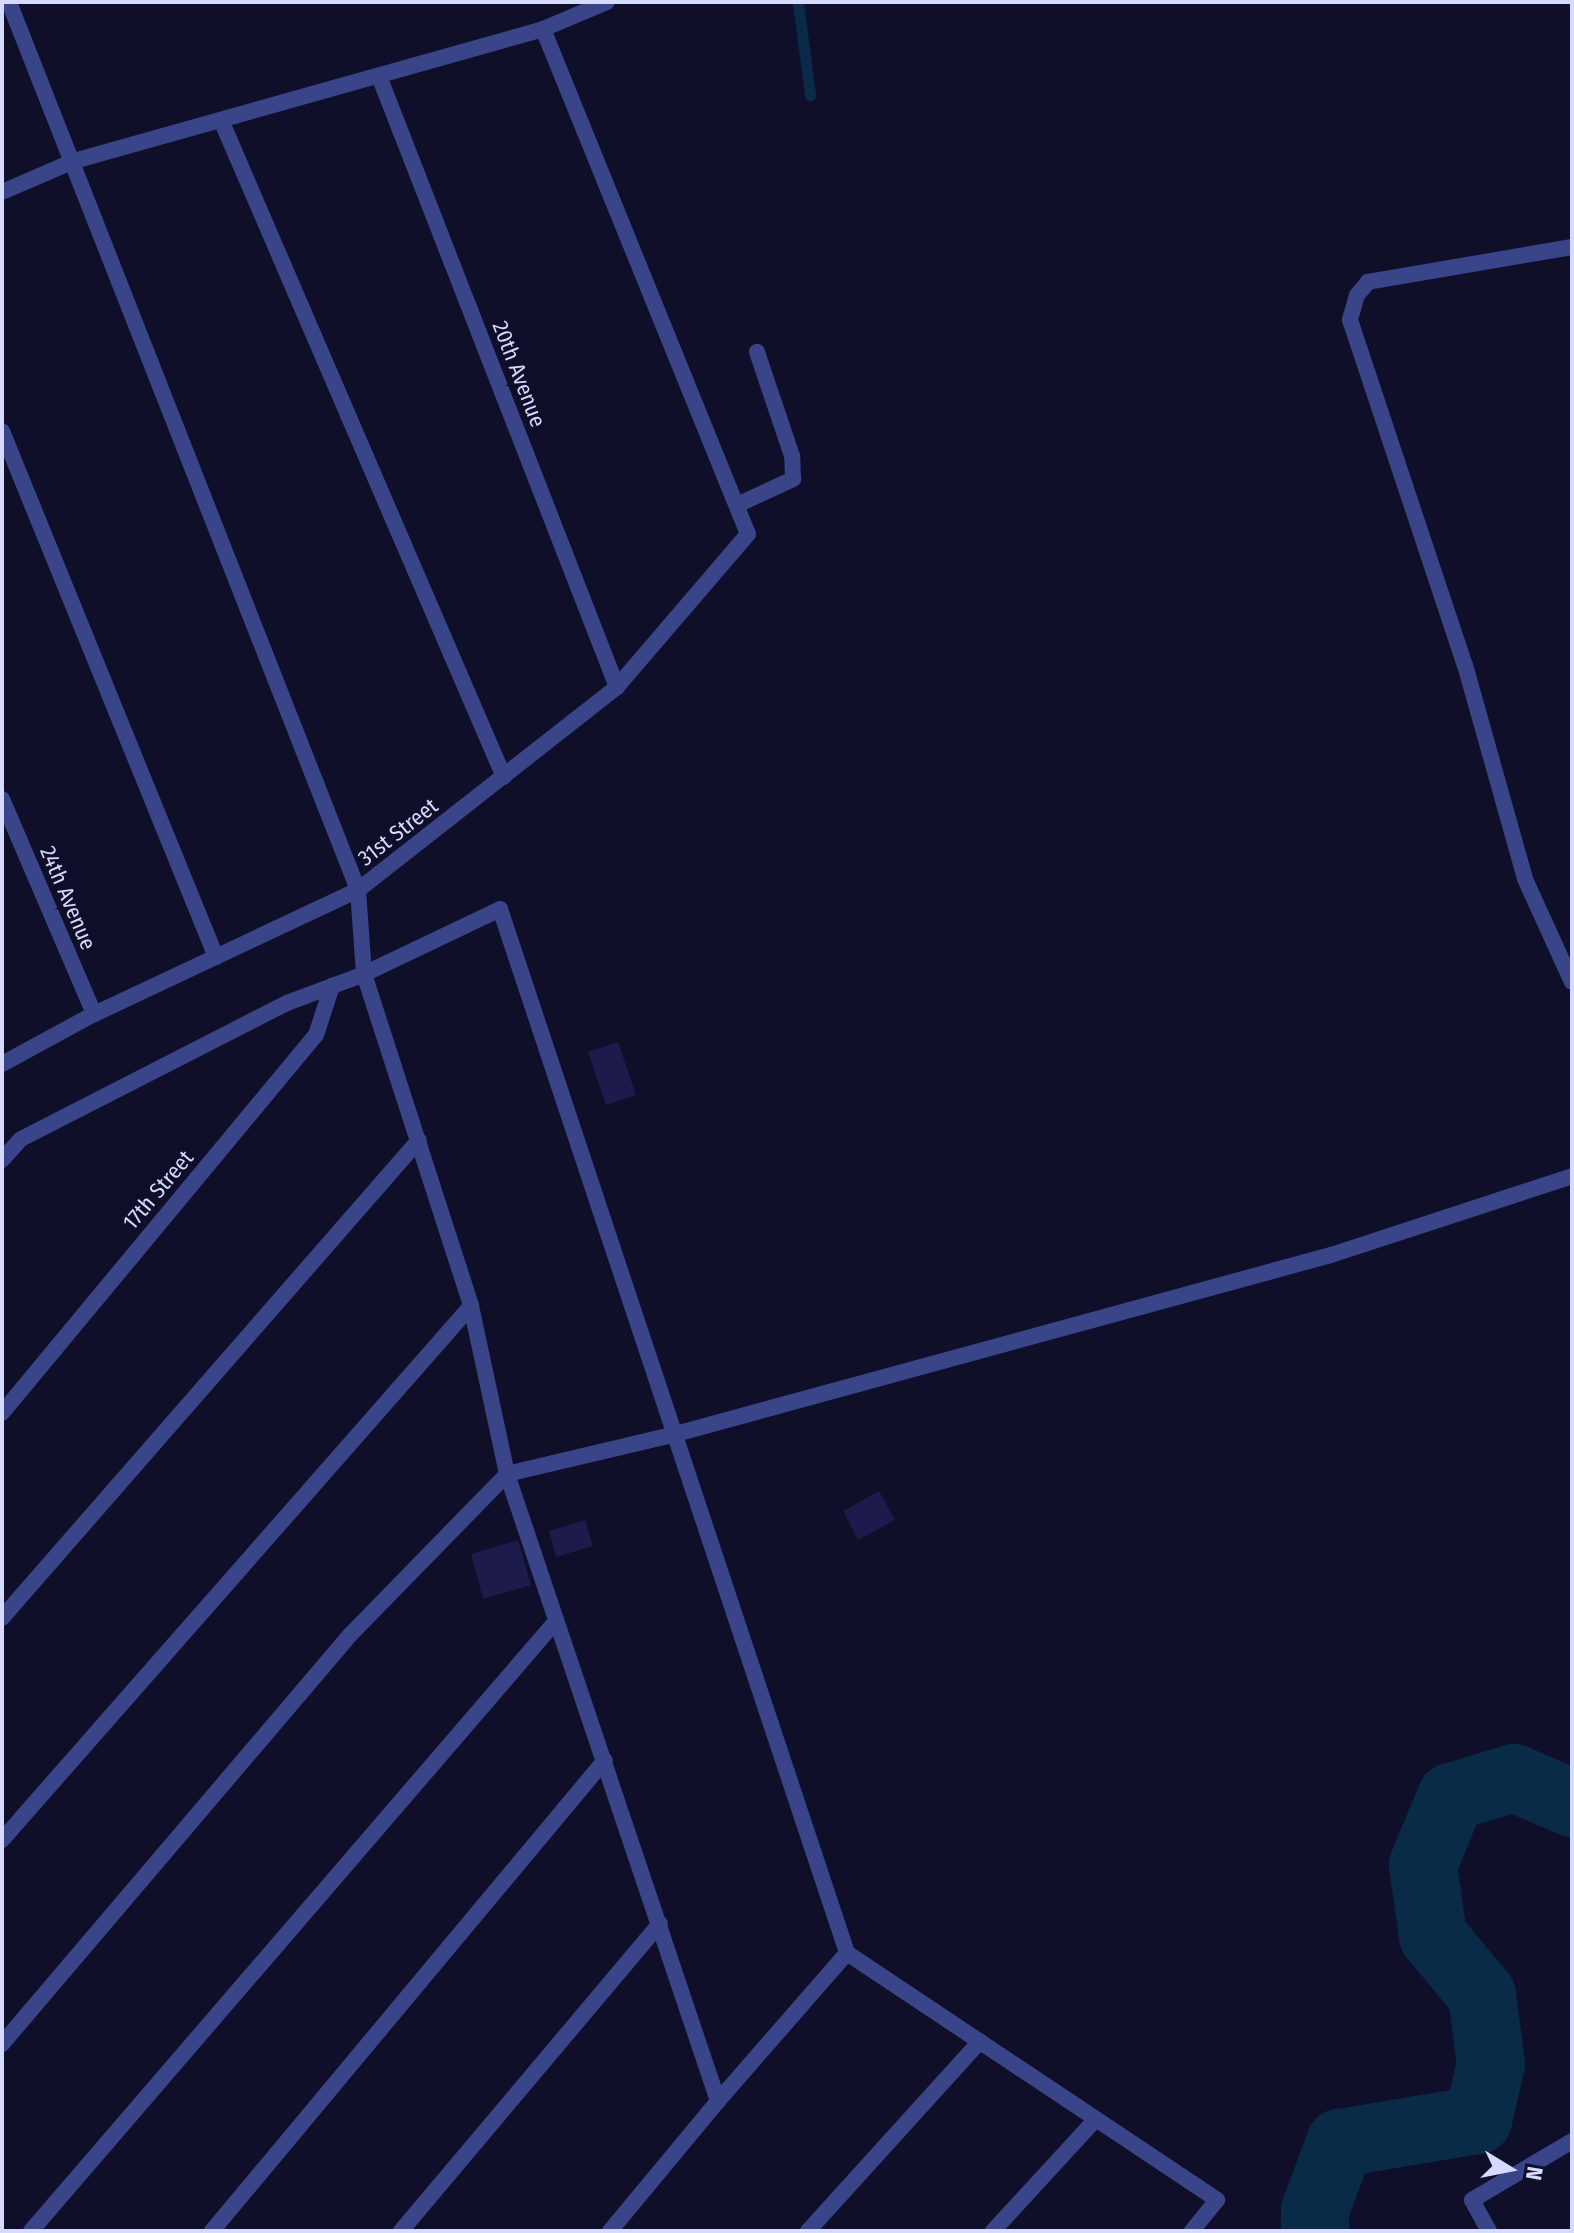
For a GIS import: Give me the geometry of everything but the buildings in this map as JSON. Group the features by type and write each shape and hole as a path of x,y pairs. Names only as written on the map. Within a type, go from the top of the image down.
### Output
{"street":[{"path":"2,192 74,161 543,29 607,2"},
{"path":"10,4 358,890 364,974 471,1306 507,1474 718,2101"},
{"path":"543,29 737,505 793,479 792,456 757,352"},
{"name":"20th Avenue","path":"379,76 617,687"},
{"path":"221,120 504,777"},
{"path":"1572,247 1368,282 1357,295 1350,320 1465,665 1525,879 1572,982"},
{"path":"2,431 216,957"},
{"name":"31st Street","path":"2,1064 94,1014 358,890 617,687 748,534 737,505"},
{"name":"24th Avenue","path":"2,799 94,1014"},
{"path":"2,1160 21,1139 287,1003 364,974 500,909 672,1435 847,1953 1217,2200 1192,2231"},
{"name":"17th Street","path":"2,1413 316,1035 332,986"},
{"path":"2,1618 419,1140"},
{"path":"2,2044 350,1635 507,1474 672,1435 1331,1255 1572,1176"},
{"path":"2,1840 471,1306"},
{"path":"31,2231 556,1621"},
{"path":"212,2231 605,1760"},
{"path":"401,2231 660,1923"},
{"path":"610,2231 847,1953"},
{"path":"808,2231 980,2041"},
{"path":"993,2231 1096,2119"},
{"path":"1489,2231 1472,2200 1572,2141"}],"waterway":[{"path":"798,2 810,95"},
{"path":"1315,2231 1315,2210 1340,2143 1478,2120 1491,2064 1482,1995 1433,1936 1423,1865 1451,1797 1514,1778 1572,1803"}]}
